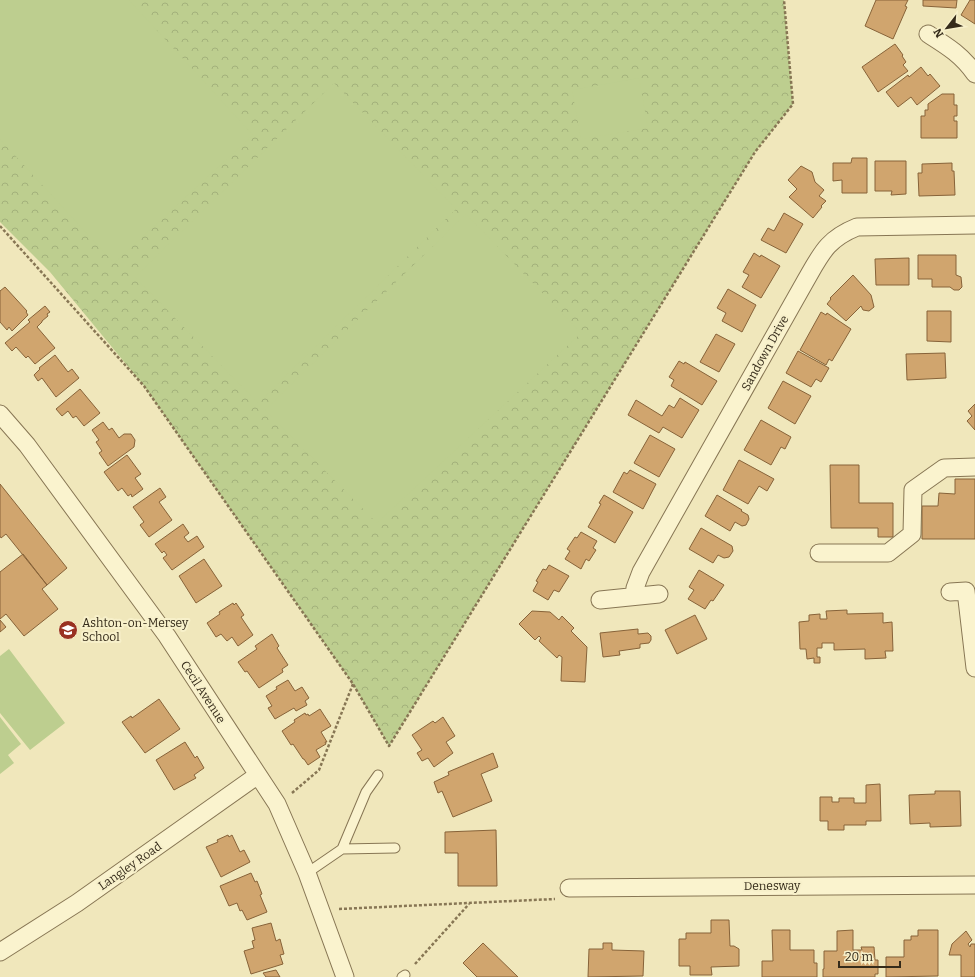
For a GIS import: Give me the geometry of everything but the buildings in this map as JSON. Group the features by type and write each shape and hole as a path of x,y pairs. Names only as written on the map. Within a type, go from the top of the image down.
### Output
{"street":[{"path":"928,34 950,48 967,63 975,74"},
{"name":"Sandown Drive","path":"634,596 635,588 641,572 806,280 829,244 843,233 857,227 975,225"},
{"name":"Cecil Avenue","path":"0,414 27,445 167,636 277,804 307,873 345,977"},
{"path":"820,553 888,553 912,534 913,490 944,468 975,467"},
{"path":"950,592 966,591 975,668"},
{"path":"600,600 659,594"},
{"name":"Langley Road","path":"0,952 77,903 258,775"},
{"name":"Denesway","path":"569,888 975,885"}],"lane":[{"path":"307,873 342,849 366,792 378,775"},
{"path":"342,849 396,848"}],"path":[{"path":"0,226 144,386 353,684 389,746 755,152 793,104 784,0"},
{"path":"277,804 319,770 353,684"},
{"path":"320,909 469,904 558,899 569,888"},
{"path":"404,976 469,904"}],"green space":[{"path":"0,0 784,0 793,104 755,152 389,746 353,684 144,386 50,272 0,222"},
{"path":"0,0 129,0 253,135 114,263 0,139"},
{"path":"639,78 648,128 581,139 572,90"},
{"path":"334,83 456,209 258,403 135,277"},
{"path":"466,214 581,333 377,523 265,410"},
{"path":"9,649 65,723 30,750 0,713 0,656"},
{"path":"0,717 21,744 8,755 14,763 0,774"}],"place":[{"name":"Ashton-on-Mersey School","path":"68,630"}]}
